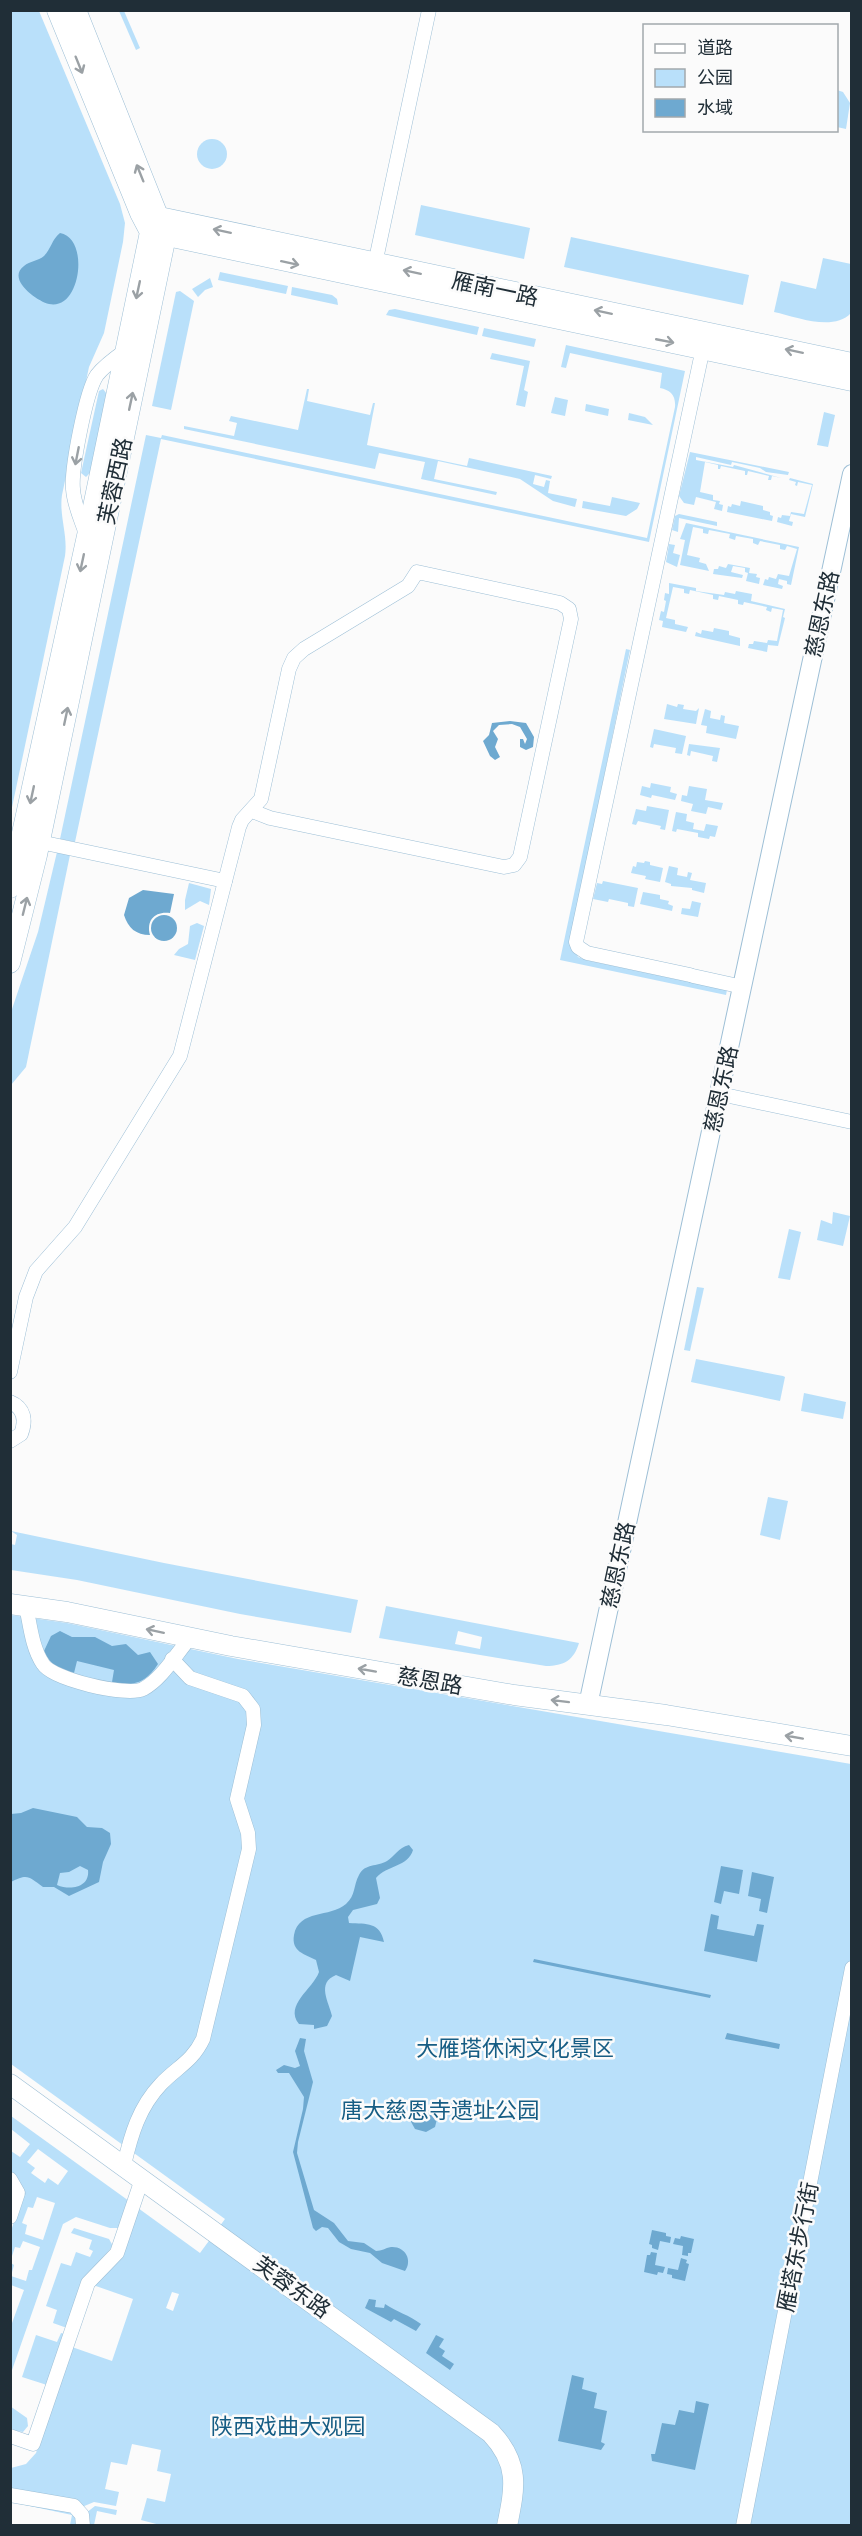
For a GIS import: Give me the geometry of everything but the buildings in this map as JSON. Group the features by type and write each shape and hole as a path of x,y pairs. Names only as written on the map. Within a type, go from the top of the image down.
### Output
{"main road":[{"path":"57,10 153,225"},
{"path":"76,10 153,225"},
{"name":"雁南一路","path":"153,225 375,264 852,363"},
{"name":"雁南一路","path":"153,225 555,320 703,348 852,381"},
{"name":"芙蓉西路","path":"10,888 153,225"},
{"name":"芙蓉西路","path":"10,963 40,842 153,225"},
{"name":"慈恩路","path":"18,1605 514,1695 666,1715 852,1746"},
{"name":"芙蓉东路","path":"10,2084 491,2433 506,2452 514,2475 513,2497 507,2526"}],"street":[{"path":"375,264 429,10"},
{"path":"703,348 576,942 582,951 587,953 743,987"},
{"path":"87,536 76,508 73,488 77,452 91,389 96,377 105,366 125,351"},
{"name":"慈恩东路","path":"588,1705 852,474"},
{"path":"10,1372 26,1297 36,1271 75,1227 181,1053 240,825 262,797 289,669 294,658 304,649 406,587 417,572 560,603 569,609 571,619 523,846 514,866 504,867 272,818 252,811"},
{"path":"40,842 225,881"},
{"path":"720,1095 852,1122"},
{"path":"10,1402 21,1410 24,1418 21,1434 10,1441"},
{"path":"18,1605 45,1667 54,1674 117,1690 135,1692 151,1683 190,1638"},
{"path":"124,2165 133,2129 145,2105 162,2083 191,2059 203,2039 249,1849 248,1833 237,1799 254,1725 253,1709 243,1696 190,1678 172,1659"},
{"name":"雁塔东步行街","path":"743,2526 852,1968"},
{"path":"10,2179 18,2193 10,2217"},
{"path":"10,2436 33,2444 88,2283 117,2253 142,2179"},
{"path":"10,2495 74,2506 82,2515 83,2526"}],"green space":[{"path":"10,11 39,11 120,204 125,223 104,333 89,367 62,495 65,556 11,812"},
{"path":"119,11 124,11 140,48 136,50"},
{"path":"838,90 843,92 850,103 846,129 838,127"},
{"path":"212,139 223,143 227,154 223,165 212,169 201,165 197,154 201,143"},
{"path":"421,205 530,228 524,259 415,235"},
{"path":"571,237 749,275 743,305 564,267"},
{"path":"823,258 851,264 851,313 835,322 814,322 774,312 781,281 816,289"},
{"path":"220,272 288,286 286,294 218,280"},
{"path":"210,278 213,287 205,290 198,297 192,289"},
{"path":"292,287 332,295 337,299 338,305 291,295"},
{"path":"180,291 194,301 171,410 152,406 176,292"},
{"path":"395,309 479,327 477,335 386,315 389,310"},
{"path":"484,328 536,339 534,347 482,336"},
{"path":"566,345 685,371 649,542 161,439 75,842 60,839 146,435 161,438 162,435 647,538 675,407 673,396 667,390 660,388 662,373 570,353 566,368 561,367"},
{"path":"492,353 530,361 524,390 528,392 525,407 516,405 524,366 490,359"},
{"path":"103,389 107,394 90,473 86,477 81,473 99,391"},
{"path":"307,389 309,389 307,401 370,415 373,403 375,403 367,445 467,466 469,458 552,476 551,479 535,475 533,484 544,487 546,480 550,481 548,493 577,499 575,507 553,501 520,479 438,461 434,479 497,492 496,495 421,479 425,462 379,453 375,469 184,429 184,426 234,436 237,423 229,421 231,416 298,430"},
{"path":"555,397 568,400 565,416 551,413"},
{"path":"586,404 609,409 608,416 585,411"},
{"path":"824,412 835,415 828,447 817,445"},
{"path":"629,413 645,417 653,425 628,420"},
{"path":"690,452 789,472 788,475 766,472 760,468 732,462 731,465 696,457 696,460 733,467 734,465 781,478 772,476 771,480 768,480 769,476 748,471 745,475 745,471 721,466 718,469 718,465 705,462 700,492 713,495 713,500 720,501 719,504 723,505 722,511 714,509 716,502 696,497 694,505 684,503 679,496"},
{"path":"790,478 813,484 805,517 791,514 789,521 793,522 792,526 777,522 778,517 790,516 791,512 804,514 812,485 798,482 797,486 796,482 789,480"},
{"path":"612,497 640,503 637,509 626,516 582,508 583,501 610,506"},
{"path":"741,501 763,506 763,510 770,512 773,516 772,521 727,512 728,506 731,507 732,504 740,506"},
{"path":"679,514 717,522 717,526 679,518 678,532 672,530 675,516"},
{"path":"686,523 799,547 791,585 779,579 778,584 783,586 782,589 763,585 765,579 768,580 769,577 776,579 778,574 789,576 797,549 787,546 785,550 780,549 780,545 760,541 758,545 753,543 753,539 736,536 735,540 729,538 730,534 709,530 708,534 703,533 703,529 693,527 687,555 700,558 699,562 706,564 709,571 680,565 685,540 680,539"},
{"path":"669,544 675,545 673,553 680,555 677,567 666,562"},
{"path":"728,564 750,568 749,573 757,574 756,577 760,578 759,584 746,581 748,573 745,572 745,568 733,566 731,572 743,575 742,578 713,574 714,569 718,569 719,566 726,568"},
{"path":"669,583 696,588 696,591 724,595 725,592 735,594 736,591 752,594 751,601 785,609 778,646 768,645 767,652 748,648 749,644 753,644 754,641 767,643 768,640 777,641 783,610 772,608 771,612 766,610 767,607 744,602 743,605 738,604 738,600 719,596 718,600 713,599 713,595 690,590 689,594 684,593 684,589 673,587 666,618 675,620 675,624 688,627 686,632 662,627 663,621 659,620 661,611 664,612 665,593 669,594"},
{"path":"714,628 729,631 729,635 740,638 740,646 695,636 696,632 701,634 702,630 713,632"},
{"path":"626,649 630,650 570,943 578,957 586,960 727,990 726,995 560,960"},
{"path":"667,704 677,707 678,704 684,705 683,709 696,711 699,708 696,724 664,719"},
{"path":"705,709 711,711 710,718 720,720 721,715 725,716 724,723 739,726 736,739 706,733 707,726 701,725"},
{"path":"654,729 686,736 682,754 675,753 676,748 654,744 653,748 650,747"},
{"path":"689,744 720,748 717,762 712,761 713,756 691,751 690,756 687,755"},
{"path":"651,783 671,787 670,792 677,794 675,800 640,795 642,786 650,788"},
{"path":"689,786 707,789 705,800 723,803 721,810 708,807 706,814 691,811 693,804 681,801 682,795 687,796"},
{"path":"647,806 669,810 665,830 660,829 661,826 638,821 636,825 632,824 636,809 646,811"},
{"path":"676,812 687,814 686,821 694,823 693,829 704,831 706,824 718,826 715,837 710,836 709,839 698,837 698,833 677,829 676,832 672,831"},
{"path":"57,852 70,855 26,1067 11,1085 11,1012 38,932"},
{"path":"645,861 650,862 650,865 663,868 660,882 631,873 637,862 644,863"},
{"path":"669,866 678,868 677,875 687,877 688,872 692,873 690,880 706,883 704,893 692,890 692,888 671,886 665,882"},
{"path":"603,881 638,888 634,907 628,906 628,903 609,899 608,902 593,899 597,883 602,884"},
{"path":"189,883 211,889 209,905 200,901 185,910"},
{"path":"643,892 660,895 660,899 669,901 668,904 673,906 672,911 640,904"},
{"path":"692,901 701,903 698,917 681,914 682,908 690,909"},
{"path":"197,923 204,926 195,960 174,955 188,944 190,926"},
{"path":"833,1212 850,1216 843,1246 817,1240 821,1220 832,1224"},
{"path":"789,1229 801,1232 790,1280 778,1278"},
{"path":"697,1287 704,1288 690,1351 684,1350"},
{"path":"696,1359 785,1377 780,1401 691,1382"},
{"path":"804,1393 846,1402 843,1419 801,1411"},
{"path":"768,1497 788,1501 780,1540 760,1535"},
{"path":"11,1531 358,1600 351,1633 240,1614 77,1580 11,1570 11,1544 15,1545 17,1535"},
{"path":"386,1606 579,1643 574,1654 567,1661 558,1665 546,1666 379,1638","holes":["458,1631 482,1637 480,1649 455,1644"]},
{"name":"大雁塔休闲文化景区","path":"11,1615 67,1623 238,1659 851,1764 851,2525 160,2525 141,2520 147,2498 165,2502 171,2474 157,2471 161,2450 132,2444 127,2465 111,2462 105,2489 119,2492 116,2506 94,2502 82,2507 11,2491 11,2468 26,2464 36,2453 72,2347 112,2361 133,2299 93,2285 122,2257 138,2208 200,2253 225,2219 11,2064","holes":["172,2292 179,2294 173,2311 166,2308"]},
{"path":"11,2116 129,2201 118,2228 110,2228 76,2217 63,2224 11,2373 11,2323 24,2290 11,2285 11,2276 26,2281 40,2247 23,2241 20,2248 15,2247 11,2259 11,2231 20,2203 11,2173 11,2151 20,2157 30,2144 11,2129","holes":["38,2149 68,2171 58,2185 48,2178 45,2183 31,2173 35,2168 27,2162","37,2197 55,2203 43,2240 25,2234 27,2225 22,2223 28,2207 33,2208"]},
{"path":"74,2228 109,2239 113,2246 83,2279 67,2328 53,2323 57,2310 46,2306 61,2263 71,2266 76,2252 90,2257 93,2251 89,2249 92,2240 71,2233"},
{"path":"61,2333 65,2334 47,2385 22,2377 36,2335 57,2342"},
{"path":"10,2406 27,2418 28,2426 23,2432 11,2430"},
{"path":"10,2499 73,2510 80,2525 70,2525 72,2515 11,2502"},
{"path":"95,2506 117,2510 116,2515 97,2511 94,2525 87,2525 86,2513"}],"water":[{"path":"60,233 69,238 75,247 78,273 68,297 60,303 49,304 25,289 19,277 19,271 26,264 44,256"},
{"path":"510,721 526,723 534,737 533,747 526,750 520,747 520,739 523,739 525,744 527,739 520,727 512,724 499,725 493,731 498,739 495,747 500,757 495,760 490,756 483,741 489,735 492,723"},
{"path":"143,890 174,894 170,913 160,913 151,921 150,935 133,930 124,915 129,898"},
{"path":"164,915 173,919 177,928 173,937 164,941 155,937 151,928 155,919"},
{"path":"60,1631 72,1637 95,1637 112,1646 126,1644 138,1655 150,1652 158,1664 149,1676 133,1684 112,1682 114,1670 77,1661 74,1673 59,1668 52,1663 44,1651 51,1636"},
{"path":"33,1808 77,1817 87,1827 102,1828 110,1833 111,1844 103,1862 99,1882 69,1896 54,1887 43,1887 28,1877 11,1882 11,1814","holes":["80,1866 88,1870 88,1876 83,1884 68,1888 57,1885 60,1873 69,1872"]},
{"path":"409,1845 413,1850 407,1860 376,1878 380,1898 377,1904 353,1910 348,1917 349,1923 376,1927 384,1942 360,1937 350,1981 336,1975 330,1978 325,1993 332,2016 327,2026 314,2029 314,2025 299,2024 295,2017 297,2004 319,1972 316,1960 300,1952 295,1945 294,1935 297,1927 308,1917 332,1911 346,1904 364,1869 387,1861"},
{"path":"721,1866 743,1870 739,1894 724,1891 721,1904 714,1902"},
{"path":"752,1872 774,1877 767,1913 759,1911 761,1899 748,1896"},
{"path":"711,1914 719,1916 717,1929 754,1936 757,1924 764,1925 757,1962 704,1951"},
{"path":"534,1959 711,1995 710,1998 533,1962"},
{"path":"727,2033 780,2044 779,2049 725,2039"},
{"path":"300,2038 306,2039 304,2051 313,2082 297,2153 314,2210 334,2223 348,2241 364,2243 376,2251 396,2247 404,2251 408,2258 405,2271 382,2263 370,2253 351,2249 339,2242 328,2228 322,2227 316,2231 313,2228 293,2152 304,2097 289,2073 278,2073 276,2070 284,2065 295,2068 300,2066 295,2051"},
{"path":"421,2103 432,2106 438,2115 435,2127 426,2132 415,2129 410,2120 412,2109"},
{"path":"652,2230 666,2233 666,2236 671,2237 670,2243 660,2241 658,2250 652,2248 649,2244"},
{"path":"681,2236 694,2239 691,2253 688,2253 688,2256 682,2255 683,2246 673,2244 675,2238 680,2239"},
{"path":"651,2252 657,2253 655,2265 665,2267 663,2273 658,2272 657,2275 644,2272 647,2255"},
{"path":"681,2258 687,2260 686,2263 689,2264 685,2281 672,2278 672,2275 667,2274 668,2268 678,2270"},
{"path":"369,2299 376,2300 375,2307 384,2308 385,2304 421,2324 416,2331 394,2319 391,2322 365,2308"},
{"path":"436,2335 444,2339 439,2347 445,2351 442,2356 454,2364 450,2370 426,2353"},
{"path":"572,2375 584,2378 582,2389 597,2393 594,2408 607,2411 601,2442 605,2444 601,2450 558,2441"},
{"path":"696,2401 709,2404 695,2470 652,2461 651,2454 655,2454 662,2423 675,2425 679,2410 694,2413"}],"park label":[{"name":"唐大慈恩寺遗址公园","path":"440,2110"},
{"name":"陕西戏曲大观园","path":"288,2426"}]}
